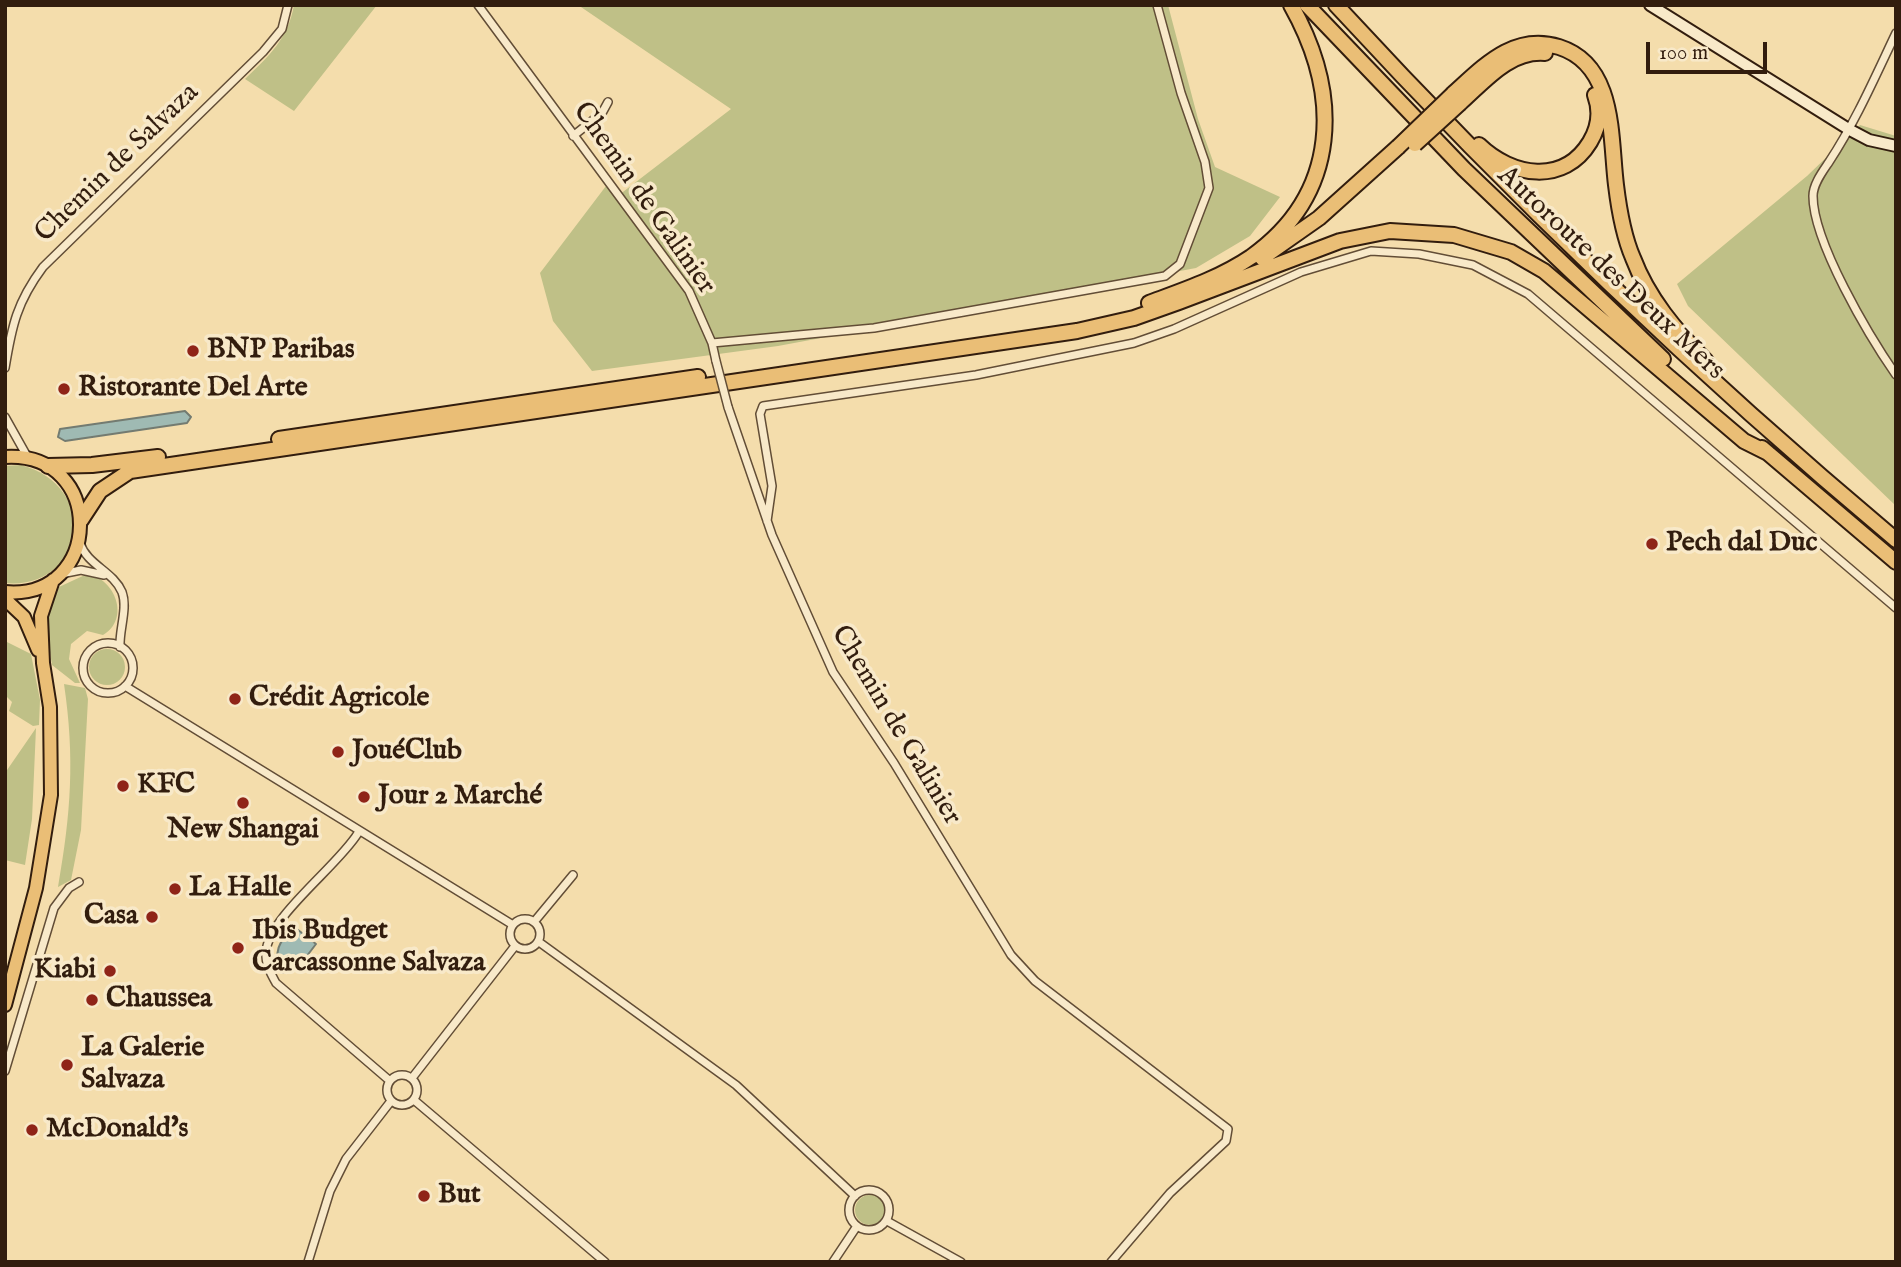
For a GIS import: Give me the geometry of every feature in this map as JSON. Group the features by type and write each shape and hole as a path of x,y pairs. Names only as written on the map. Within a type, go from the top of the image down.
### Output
{"highway":[{"path":"1210,280 1254,255 1285,226 1319,162 1326,120 1322,79 1312,46 1291,5"},
{"name":"Autoroute des Deux Mers","path":"1307,5 1454,159 1562,265 1768,453 1896,562"},
{"name":"Autoroute des Deux Mers","path":"1336,5 1444,120 1596,271 1742,405 1896,540"},
{"path":"1225,283 1322,225 1457,98 1497,56 1520,45 1548,44 1564,49 1588,66 1607,104 1620,214 1633,258 1653,298 1668,320 1730,384 1742,405"},
{"path":"1444,120 1466,132 1486,151 1508,166 1533,173 1554,171 1573,162 1589,144 1598,124 1597,101 1586,78 1568,61 1547,54 1529,53 1510,60 1457,98"},
{"path":"48,466 92,465 166,456 610,388 1006,334 1098,318 1240,271 1290,240 1401,150"},
{"path":"81,520 100,491 130,471 1077,331 1134,318 1340,241 1367,234 1411,232 1472,239 1511,252 1544,271 1744,441 1768,453"}],"main road":[{"path":"1650,5 1850,130 1869,140 1896,146"},
{"path":"5,457 28,458 48,466 71,489 81,520 75,554 57,577 41,616 43,663 50,707 51,795 36,888 5,1005"},
{"path":"5,592 24,592 57,577"},
{"path":"5,599 24,617 43,663"}],"street":[{"name":"Chemin de Salvaza","path":"5,368 12,323 25,292 43,267 263,52 282,29 288,5"},
{"name":"Chemin de Galinier","path":"478,5 689,291 712,343 729,407 767,521 833,672 894,763 1011,955 1035,981 1228,1129 1226,1142 1170,1193 1111,1262"},
{"path":"712,343 874,327 1165,276 1180,264 1209,188 1205,162 1181,93 1157,5"},
{"path":"1896,33 1850,130 1819,177 1813,195 1829,254 1849,296 1896,375"},
{"path":"573,136 602,113 608,102"},
{"path":"767,521 772,486 760,414 763,406 976,375 1101,351 1174,329 1301,272 1371,251 1419,254 1474,265 1528,294 1896,608"},
{"path":"5,417 28,458"},
{"path":"79,542 85,556 108,576 122,593 124,606 119,630 120,647"},
{"path":"57,577 81,570 108,576"},
{"path":"107,643 119,630"},
{"path":"107,643 120,647 132,661 127,684 113,692 93,688 84,676 87,655 99,645 107,643"},
{"path":"127,684 358,832 513,925"},
{"path":"358,832 274,930 265,951 268,969 276,983 390,1081"},
{"path":"534,922 573,875"},
{"path":"5,1071 54,908 69,888 79,882"},
{"path":"523,919 534,922 541,935 539,942 525,950 515,946 510,936 513,925 523,919"},
{"path":"539,942 736,1085 855,1196"},
{"path":"412,1078 515,946"},
{"path":"400,1074 412,1078 417,1088 414,1100 403,1105 391,1101 387,1091 390,1081 400,1074"},
{"path":"414,1100 606,1262"},
{"path":"308,1262 330,1191 346,1159 391,1101"},
{"path":"855,1196 868,1190 882,1194 889,1207 887,1221"},
{"path":"855,1196 850,1215 857,1226 870,1230 887,1221"},
{"path":"887,1221 961,1262"},
{"path":"833,1262 857,1226"}],"green space":[{"path":"294,5 377,5 294,111 245,79 282,37"},
{"path":"578,5 1168,5 1198,119 1215,167 1280,197 1250,236 1196,268 778,346 592,371 553,321 540,273 606,186 619,195 731,109"},
{"path":"1860,125 1896,136 1896,506 1688,306 1677,284 1807,176"},
{"path":"21,465 47,477 64,494 73,514 73,535 66,555 52,571 31,581 5,583 5,466"},
{"path":"87,574 97,577 112,591 118,610 112,628 103,635 87,631 71,644 69,659 80,683 75,683 52,665 45,621 59,587"},
{"path":"5,641 31,654 40,700 39,725 33,726 9,711 12,702 5,695"},
{"path":"107,649 120,654 125,667 120,680 107,685 94,680 89,667 94,654"},
{"path":"64,684 85,688 88,699 81,830 71,880 58,887 70,786 70,737"},
{"path":"36,728 32,819 25,865 5,860 5,773"},
{"path":"870,1195 876,1196 884,1204 884,1216 876,1224 870,1225 864,1224 856,1216 855,1210 856,1204 864,1196"}],"water":[{"path":"185,411 191,417 187,423 65,441 58,437 60,429"},
{"path":"293,926 316,944 300,965 293,963 283,973 277,953 281,942"}],"place":[{"name":"BNP Paribas","path":"193,351"},
{"name":"Ristorante Del Arte","path":"64,389"},
{"name":"Pech dal Duc","path":"1652,544"},
{"name":"Crédit Agricole","path":"235,699"},
{"name":"JouéClub","path":"338,752"},
{"name":"KFC","path":"123,786"},
{"name":"Jour 2 Marché","path":"364,797"},
{"name":"New Shangai","path":"243,803"},
{"name":"La Halle","path":"175,889"},
{"name":"Casa","path":"152,917"},
{"name":"Ibis Budget Carcassonne Salvaza","path":"238,948"},
{"name":"Kiabi","path":"110,971"},
{"name":"Chaussea","path":"92,1000"},
{"name":"La Galerie Salvaza","path":"67,1065"},
{"name":"McDonald's","path":"32,1130"},
{"name":"But","path":"424,1196"}]}
